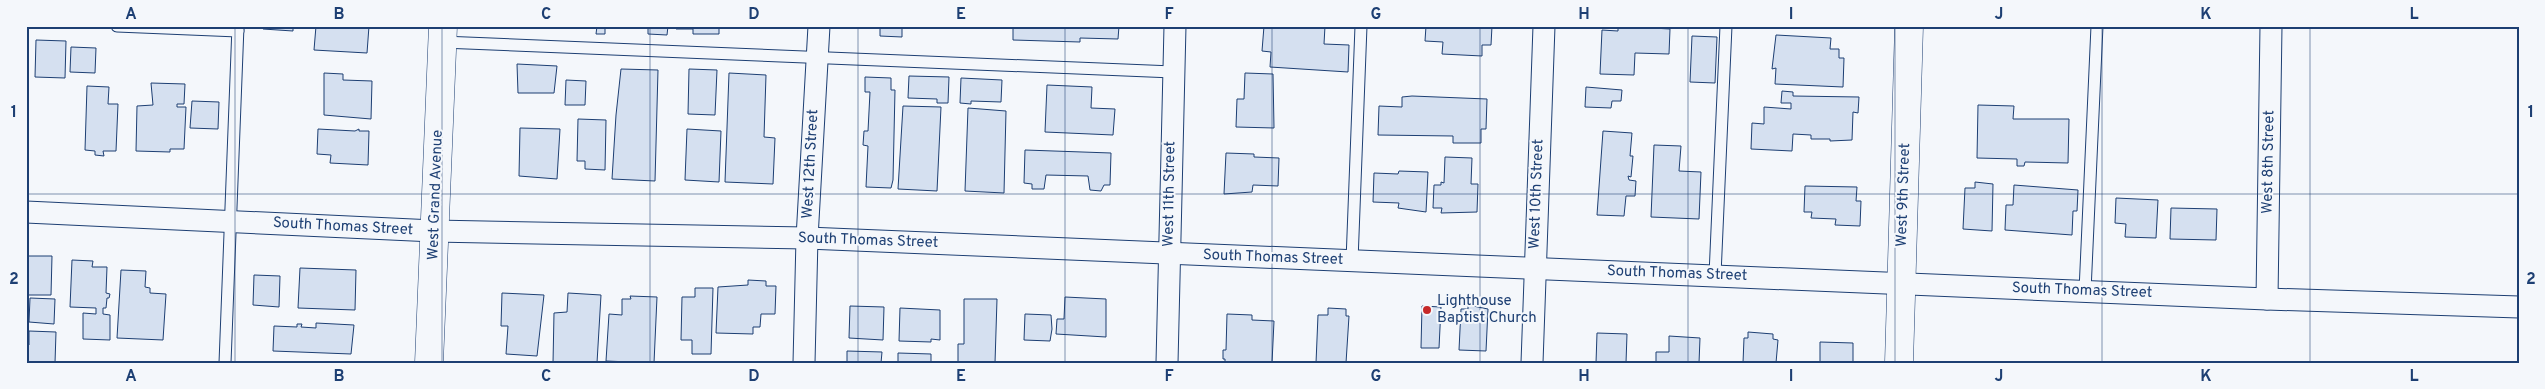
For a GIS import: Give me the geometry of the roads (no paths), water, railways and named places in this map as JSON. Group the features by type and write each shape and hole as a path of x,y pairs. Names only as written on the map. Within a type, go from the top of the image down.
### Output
{"street":[{"name":"West 12th Street","path":"804,363 807,238 819,26"},
{"name":"West 11th Street","path":"1167,363 1174,26"},
{"name":"West 10th Street","path":"1532,363 1544,26"},
{"name":"West 9th Street","path":"1899,363 1909,26"},
{"name":"West 8th Street","path":"2267,299 2271,26"},
{"name":"West Grand Avenue","path":"429,363 442,34"},
{"name":"South Thomas Street","path":"26,212 434,231 807,238 2267,299 2519,307"}],"lane":[{"path":"117,26 238,29 225,363"},
{"path":"1352,261 1361,26"},
{"path":"1715,275 1726,26"},
{"path":"2085,291 2097,26"},
{"path":"442,34 818,56 1174,72"}],"place":[{"name":"Lighthouse Baptist Church","path":"1427,310"}]}
